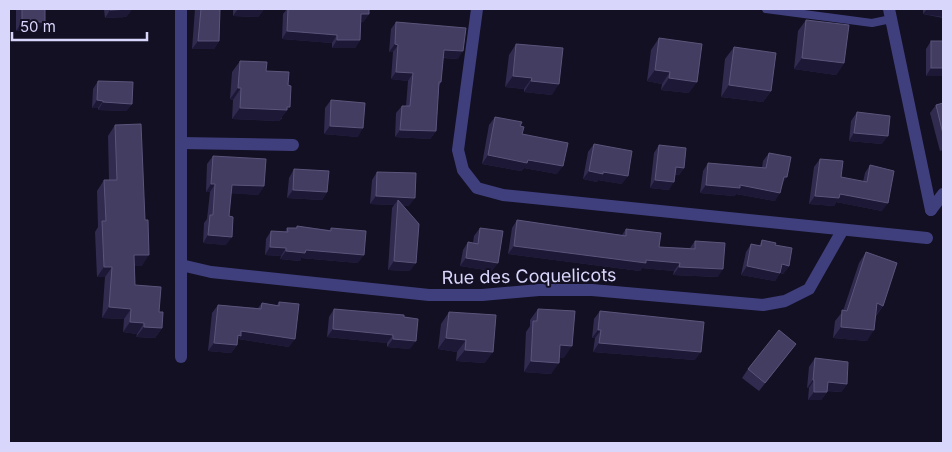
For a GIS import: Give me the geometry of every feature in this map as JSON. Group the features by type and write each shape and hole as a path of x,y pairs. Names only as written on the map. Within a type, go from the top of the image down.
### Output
{"street":[{"path":"180,357 181,9"},
{"path":"478,9 458,150 463,170 477,188 503,195 842,231 927,238"},
{"path":"890,14 930,210 943,194"},
{"path":"181,142 293,145"},
{"name":"Rue des Coquelicots","path":"181,265 211,272 429,295 482,295 539,290 592,290 763,306 785,301 809,289 842,231"}],"lane":[{"path":"766,9 872,23 890,14"}],"building":[{"path":"22,9 45,9 45,22 22,22"},
{"path":"201,9 220,9 219,41 198,41"},
{"path":"288,9 369,9 369,14 361,14 360,40 337,40 337,35 287,31"},
{"path":"806,20 849,25 844,63 802,58"},
{"path":"396,22 466,28 463,51 444,50 441,82 439,82 436,131 400,130 402,106 410,106 413,73 396,72 398,45 395,44"},
{"path":"659,38 702,44 697,82 669,78 670,72 655,70"},
{"path":"931,41 943,41 943,68 931,68"},
{"path":"516,44 563,48 559,84 531,81 532,78 513,76"},
{"path":"734,47 776,53 771,91 729,85"},
{"path":"240,61 267,62 266,71 289,72 288,85 291,86 290,107 287,107 287,110 240,108 241,88 238,88"},
{"path":"98,81 133,82 132,104 97,100"},
{"path":"331,100 365,103 363,128 330,126"},
{"path":"943,103 943,134 936,105"},
{"path":"857,112 890,116 888,136 854,133"},
{"path":"495,117 522,122 520,126 524,127 522,134 568,143 563,166 528,160 527,163 488,155"},
{"path":"141,124 145,220 148,220 149,255 134,255 135,285 161,287 159,312 163,312 162,328 144,327 144,323 130,322 131,309 109,307 112,267 104,267 102,221 106,221 104,180 117,180 115,125"},
{"path":"594,144 632,151 628,176 589,171"},
{"path":"659,145 686,148 684,168 676,167 674,182 655,180"},
{"path":"769,153 791,157 787,177 784,177 780,193 740,185 740,188 706,185 708,163 766,168"},
{"path":"213,156 266,159 264,186 232,185 229,216 233,217 232,237 208,235 210,215 213,215 215,184 211,184"},
{"path":"820,159 843,161 841,177 867,182 870,165 894,171 888,203 840,194 839,198 815,196"},
{"path":"294,169 329,171 327,192 293,190"},
{"path":"377,172 416,173 415,198 376,196"},
{"path":"398,200 419,224 416,263 394,261"},
{"path":"517,220 626,236 626,229 661,233 659,247 695,249 695,241 725,243 723,269 679,267 680,263 646,260 646,263 514,246"},
{"path":"297,226 331,231 331,228 366,231 364,255 306,250 305,253 286,251 286,248 270,247 271,231 288,232 287,228 297,228"},
{"path":"480,228 503,231 498,263 466,258 468,242 478,244"},
{"path":"762,240 792,248 789,266 782,264 780,273 747,266 751,244 761,246"},
{"path":"866,252 897,263 883,306 877,303 874,330 841,327 842,310 847,311"},
{"path":"279,302 299,304 295,339 241,331 241,336 238,335 237,345 214,343 218,305 261,309 262,303 279,306"},
{"path":"334,309 404,315 404,317 418,319 416,341 393,339 393,335 333,329"},
{"path":"538,309 575,311 572,346 560,345 559,363 531,361 533,321 537,321"},
{"path":"600,311 704,322 701,352 599,343 601,330 598,330"},
{"path":"449,312 496,315 493,352 465,350 466,340 446,338"},
{"path":"779,330 796,344 765,383 748,369"},
{"path":"815,358 848,362 847,384 828,382 827,392 814,392"}]}
